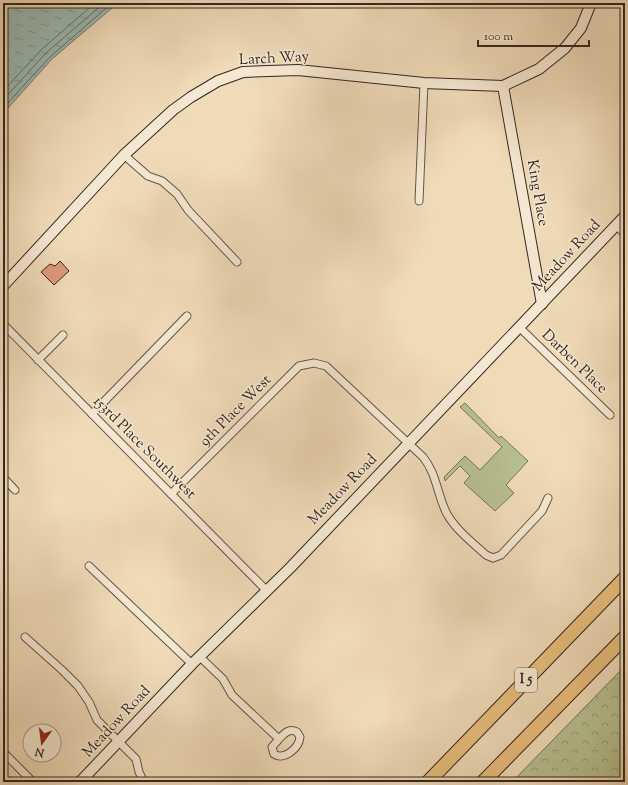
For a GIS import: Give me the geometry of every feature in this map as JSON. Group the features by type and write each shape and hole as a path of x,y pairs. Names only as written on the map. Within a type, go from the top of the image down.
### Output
{"highway":[{"name":"I 5","path":"428,782 625,578"},
{"path":"483,782 625,637"}],"street":[{"name":"Larch Way","path":"3,286 124,155 172,110 218,81 243,72 298,70 424,83 503,86 538,69 565,48 581,28 591,3"},
{"path":"419,201 424,83"},
{"name":"King Place","path":"503,86 542,304"},
{"path":"124,155 148,176 162,181 177,194 188,210 237,262"},
{"name":"Meadow Road","path":"80,782 196,660 267,591 520,328 625,216"},
{"path":"616,225 625,234"},
{"path":"92,414 187,316"},
{"name":"153rd Place Southwest","path":"3,324 267,591"},
{"name":"Darben Place","path":"520,328 610,415"},
{"path":"38,360 62,335"},
{"name":"9th Place West","path":"171,494 299,366 314,363 326,366 409,443"},
{"path":"409,443 423,457 433,471 444,507 453,522 486,555 493,558 501,555 542,511 548,498"},
{"path":"3,477 15,490"},
{"path":"89,566 196,660 224,679 232,695 279,739"},
{"path":"25,637 78,686 89,702 97,720 136,758 138,772 144,782"},
{"path":"3,752 33,782"}],"green space":[{"path":"465,403 499,438 501,436 528,461 506,485 514,493 495,511 464,483 470,476 460,466 445,481 444,477 465,456 480,470 502,447 460,407"},
{"path":"625,666 625,782 512,782"}],"water":[{"path":"3,3 118,3 52,59 8,108 3,116"}],"building":[{"path":"60,261 69,271 54,285 41,272 50,264 55,266"}]}
